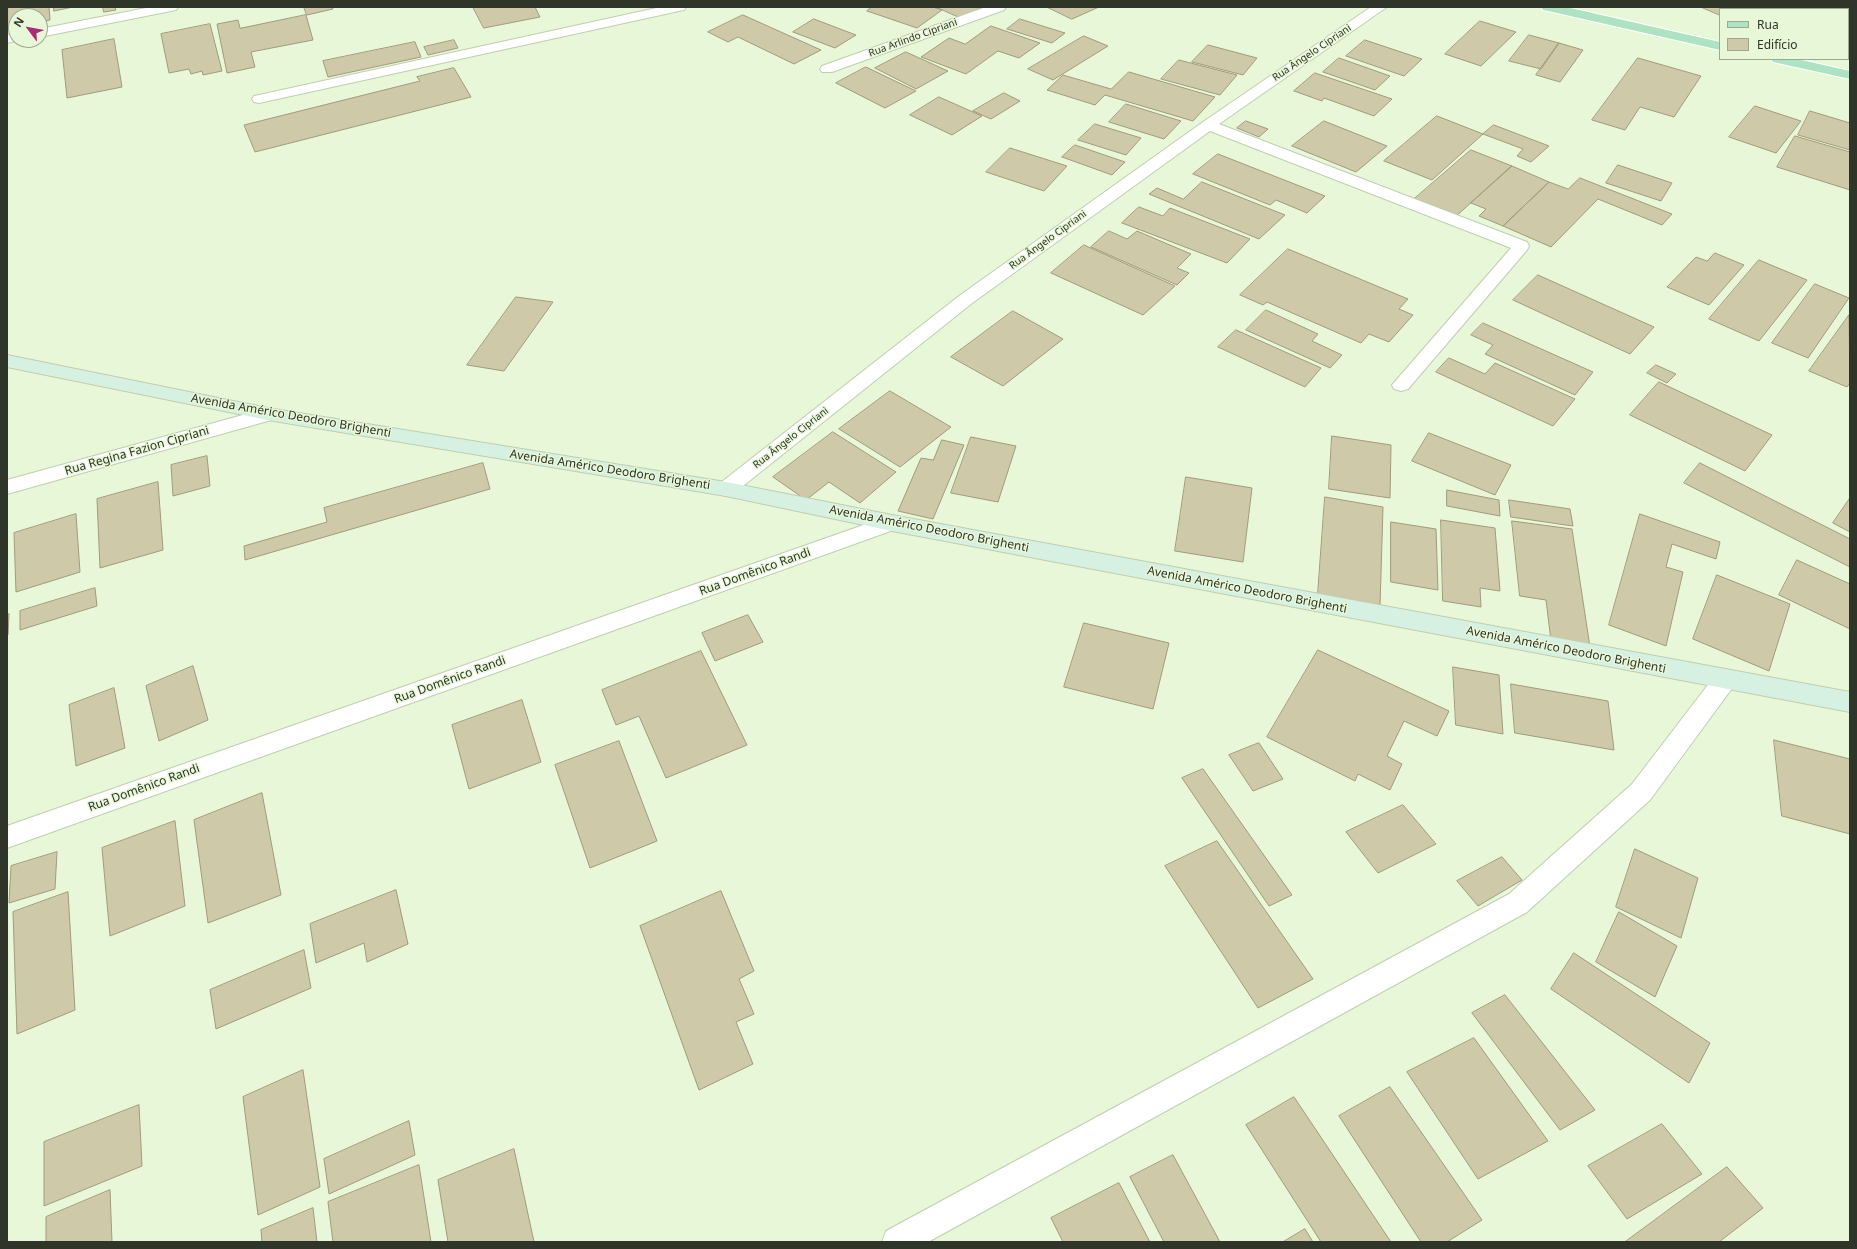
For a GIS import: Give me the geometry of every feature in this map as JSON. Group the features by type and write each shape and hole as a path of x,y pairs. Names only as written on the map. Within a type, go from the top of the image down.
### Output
{"main road":[{"path":"1548,7 1719,46"},
{"path":"1782,60 1850,75"}],"street":[{"path":"48,31 171,7"},
{"path":"259,99 679,7"},
{"name":"Rua Arlindo Cipriani","path":"828,70 999,7"},
{"name":"Rua Ângelo Cipriani","path":"726,489 965,300 1208,125 1380,7"},
{"path":"1208,125 1521,246 1401,385"},
{"name":"Avenida Américo Deodoro Brighenti","path":"7,361 268,414 726,489 892,523 1725,680 1850,702"},
{"name":"Rua Regina Fazion Cipriani","path":"7,487 268,414"},
{"name":"Rua Domênico Randi","path":"7,837 892,523"},
{"path":"897,1242 1518,903 1641,792 1725,680"}],"building":[{"path":"49,7 50,20 48,20 48,8 8,8"},
{"path":"54,7 73,7 54,11"},
{"path":"103,7 115,7 116,10 104,12"},
{"path":"304,7 332,7 333,9 307,15"},
{"path":"473,7 535,7 540,17 484,28"},
{"path":"872,7 933,7 942,10 917,28 867,11"},
{"path":"936,7 983,7 961,18"},
{"path":"1047,7 1099,7 1072,19"},
{"path":"1701,7 1738,7 1719,8 1719,15"},
{"path":"1794,7 1847,7 1846,8"},
{"path":"306,15 313,40 251,52 255,67 227,73 217,24 238,20 240,28"},
{"path":"743,15 821,50 794,64 738,37 728,42 708,32"},
{"path":"814,19 856,35 835,48 793,32"},
{"path":"1020,19 1065,33 1052,43 1007,29"},
{"path":"1480,21 1516,32 1481,66 1445,54"},
{"path":"210,24 222,71 203,75 202,71 191,74 189,69 169,73 161,34"},
{"path":"991,26 1040,43 1019,58 998,51 966,74 921,57 949,38 965,44"},
{"path":"1529,35 1559,43 1541,69 1509,61"},
{"path":"1084,36 1108,46 1053,80 1028,69"},
{"path":"114,39 122,87 67,98 62,50"},
{"path":"454,40 458,48 428,55 424,47"},
{"path":"1365,40 1422,59 1404,76 1346,56"},
{"path":"415,42 421,57 328,77 323,61"},
{"path":"1559,43 1583,50 1560,82 1536,75"},
{"path":"1208,45 1257,58 1243,75 1192,62"},
{"path":"906,52 948,71 916,89 875,68"},
{"path":"1339,58 1390,76 1375,90 1323,72"},
{"path":"1638,58 1701,76 1674,117 1640,107 1625,130 1592,120"},
{"path":"1179,60 1237,75 1220,95 1161,79"},
{"path":"866,67 916,91 885,108 836,83"},
{"path":"454,68 471,97 255,152 244,125 420,81 417,77"},
{"path":"1129,72 1215,97 1193,121 1105,95 1095,105 1047,90 1063,75 1111,89"},
{"path":"1315,73 1392,99 1374,116 1324,98 1322,101 1294,91"},
{"path":"1004,93 1020,101 991,119 973,111"},
{"path":"939,97 982,116 952,135 910,115"},
{"path":"1126,104 1181,121 1164,139 1109,122"},
{"path":"1755,106 1801,121 1776,153 1729,137"},
{"path":"1810,111 1850,123 1850,150 1798,135"},
{"path":"1437,116 1483,134 1432,180 1384,161"},
{"path":"1246,121 1268,129 1259,137 1237,128"},
{"path":"1324,121 1387,146 1356,172 1292,146"},
{"path":"1095,124 1141,138 1126,155 1078,140"},
{"path":"1494,125 1549,146 1531,162 1517,156 1523,149 1483,134"},
{"path":"1795,136 1850,152 1850,190 1777,167"},
{"path":"1075,145 1125,162 1112,175 1062,157"},
{"path":"1010,148 1067,166 1044,191 986,172"},
{"path":"1471,150 1512,166 1455,217 1413,200"},
{"path":"1218,154 1325,196 1307,213 1276,200 1270,205 1193,174"},
{"path":"1618,165 1672,183 1661,201 1606,183"},
{"path":"1512,166 1549,182 1503,226 1479,216 1486,209 1471,203"},
{"path":"1580,178 1672,214 1662,225 1598,199 1551,247 1503,226 1549,182 1568,189"},
{"path":"1202,182 1285,215 1259,239 1149,194 1157,188 1183,199"},
{"path":"1139,207 1163,216 1170,208 1250,239 1227,263 1122,223"},
{"path":"1109,231 1127,239 1137,231 1191,254 1177,268 1189,273 1177,285 1091,247"},
{"path":"1084,245 1175,286 1143,315 1051,273"},
{"path":"1288,249 1408,299 1399,309 1413,315 1389,342 1369,334 1361,343 1267,302 1263,305 1240,295"},
{"path":"1715,253 1744,265 1709,305 1667,287 1696,257 1707,261"},
{"path":"1759,260 1807,280 1759,341 1709,319"},
{"path":"1538,275 1654,327 1630,354 1513,300"},
{"path":"1815,284 1849,298 1808,358 1772,343"},
{"path":"516,297 553,302 504,371 467,365"},
{"path":"1266,310 1318,334 1312,341 1342,355 1330,368 1246,330"},
{"path":"1013,311 1063,339 1003,386 951,357"},
{"path":"1849,315 1850,383 1847,387 1809,371"},
{"path":"1483,323 1593,372 1575,395 1485,354 1493,345 1471,335"},
{"path":"1236,330 1321,368 1305,387 1218,347"},
{"path":"1449,358 1485,374 1495,363 1575,399 1553,426 1436,372"},
{"path":"1656,365 1676,374 1667,383 1647,373"},
{"path":"1659,382 1772,435 1745,471 1630,415"},
{"path":"890,391 951,427 900,467 839,429"},
{"path":"833,432 896,472 860,503 829,482 806,500 773,477"},
{"path":"1429,433 1511,465 1495,495 1412,461"},
{"path":"1332,436 1391,445 1390,498 1329,489"},
{"path":"971,437 1016,446 998,502 951,493"},
{"path":"942,440 964,445 933,519 898,511 921,458 933,460"},
{"path":"207,456 210,486 173,496 171,465"},
{"path":"483,463 490,489 245,560 244,546 327,522 324,508"},
{"path":"1700,463 1850,539 1850,567 1684,483"},
{"path":"1186,477 1252,488 1243,562 1175,551"},
{"path":"158,482 163,550 100,568 97,499"},
{"path":"1447,490 1499,500 1500,516 1447,506"},
{"path":"1325,497 1383,507 1380,606 1318,594"},
{"path":"1850,498 1850,532 1833,523"},
{"path":"1509,500 1570,509 1573,526 1511,517"},
{"path":"76,514 80,572 16,592 14,533"},
{"path":"1640,514 1720,542 1716,559 1672,544 1666,567 1683,572 1666,646 1609,625"},
{"path":"1441,520 1495,528 1500,591 1480,588 1481,607 1443,601"},
{"path":"1512,521 1572,529 1590,647 1551,641 1546,600 1520,596"},
{"path":"1391,522 1436,529 1438,590 1391,582"},
{"path":"1797,560 1850,584 1850,629 1779,595"},
{"path":"1717,575 1790,604 1769,671 1693,639"},
{"path":"95,588 97,606 20,630 20,611"},
{"path":"9,614 8,635 7,636 7,615"},
{"path":"748,615 763,642 715,661 702,633"},
{"path":"1084,623 1169,643 1153,709 1064,687"},
{"path":"1318,650 1449,711 1437,736 1404,721 1387,756 1402,764 1390,790 1358,774 1355,781 1267,737"},
{"path":"701,651 747,745 666,778 639,716 616,725 602,690"},
{"path":"193,666 208,720 159,741 146,686"},
{"path":"1453,667 1499,675 1503,734 1456,725"},
{"path":"1511,684 1608,701 1614,750 1515,733"},
{"path":"114,688 125,748 76,766 69,705"},
{"path":"522,700 541,762 469,789 452,725"},
{"path":"1774,740 1850,759 1850,834 1782,816"},
{"path":"619,741 657,841 590,868 555,765"},
{"path":"1259,743 1283,779 1253,791 1229,755"},
{"path":"1203,769 1292,895 1269,906 1182,778"},
{"path":"262,793 281,895 208,923 194,820"},
{"path":"1403,805 1436,844 1378,873 1346,832"},
{"path":"175,821 185,906 110,936 102,848"},
{"path":"1217,841 1313,979 1258,1008 1165,866"},
{"path":"1635,849 1698,878 1681,938 1616,907"},
{"path":"57,852 55,889 9,903 11,866"},
{"path":"1502,857 1522,880 1478,906 1457,881"},
{"path":"396,890 408,944 367,962 364,943 316,963 310,924"},
{"path":"721,891 754,971 739,979 754,1014 736,1022 753,1064 699,1090 640,926"},
{"path":"68,892 75,1010 17,1034 13,912"},
{"path":"1619,912 1677,946 1655,997 1596,962"},
{"path":"304,950 311,988 216,1029 210,990"},
{"path":"1574,953 1710,1043 1689,1083 1551,989"},
{"path":"1505,995 1595,1110 1560,1130 1472,1013"},
{"path":"1474,1038 1548,1141 1478,1179 1407,1072"},
{"path":"303,1070 320,1187 258,1215 243,1097"},
{"path":"1390,1087 1482,1220 1447,1242 1421,1242 1339,1116"},
{"path":"1294,1097 1391,1242 1321,1242 1246,1125"},
{"path":"139,1105 142,1166 44,1206 44,1142"},
{"path":"409,1121 415,1155 329,1194 324,1159"},
{"path":"1662,1124 1702,1174 1627,1219 1588,1166"},
{"path":"514,1149 534,1242 448,1242 438,1180"},
{"path":"1173,1155 1220,1242 1164,1242 1130,1177"},
{"path":"419,1165 431,1242 333,1242 328,1202"},
{"path":"1727,1167 1763,1208 1719,1242 1625,1242"},
{"path":"1119,1183 1150,1242 1063,1242 1051,1218"},
{"path":"110,1190 112,1242 46,1242 46,1217"},
{"path":"313,1208 317,1242 262,1242 261,1230"},
{"path":"1305,1229 1313,1242 1283,1242"}]}
